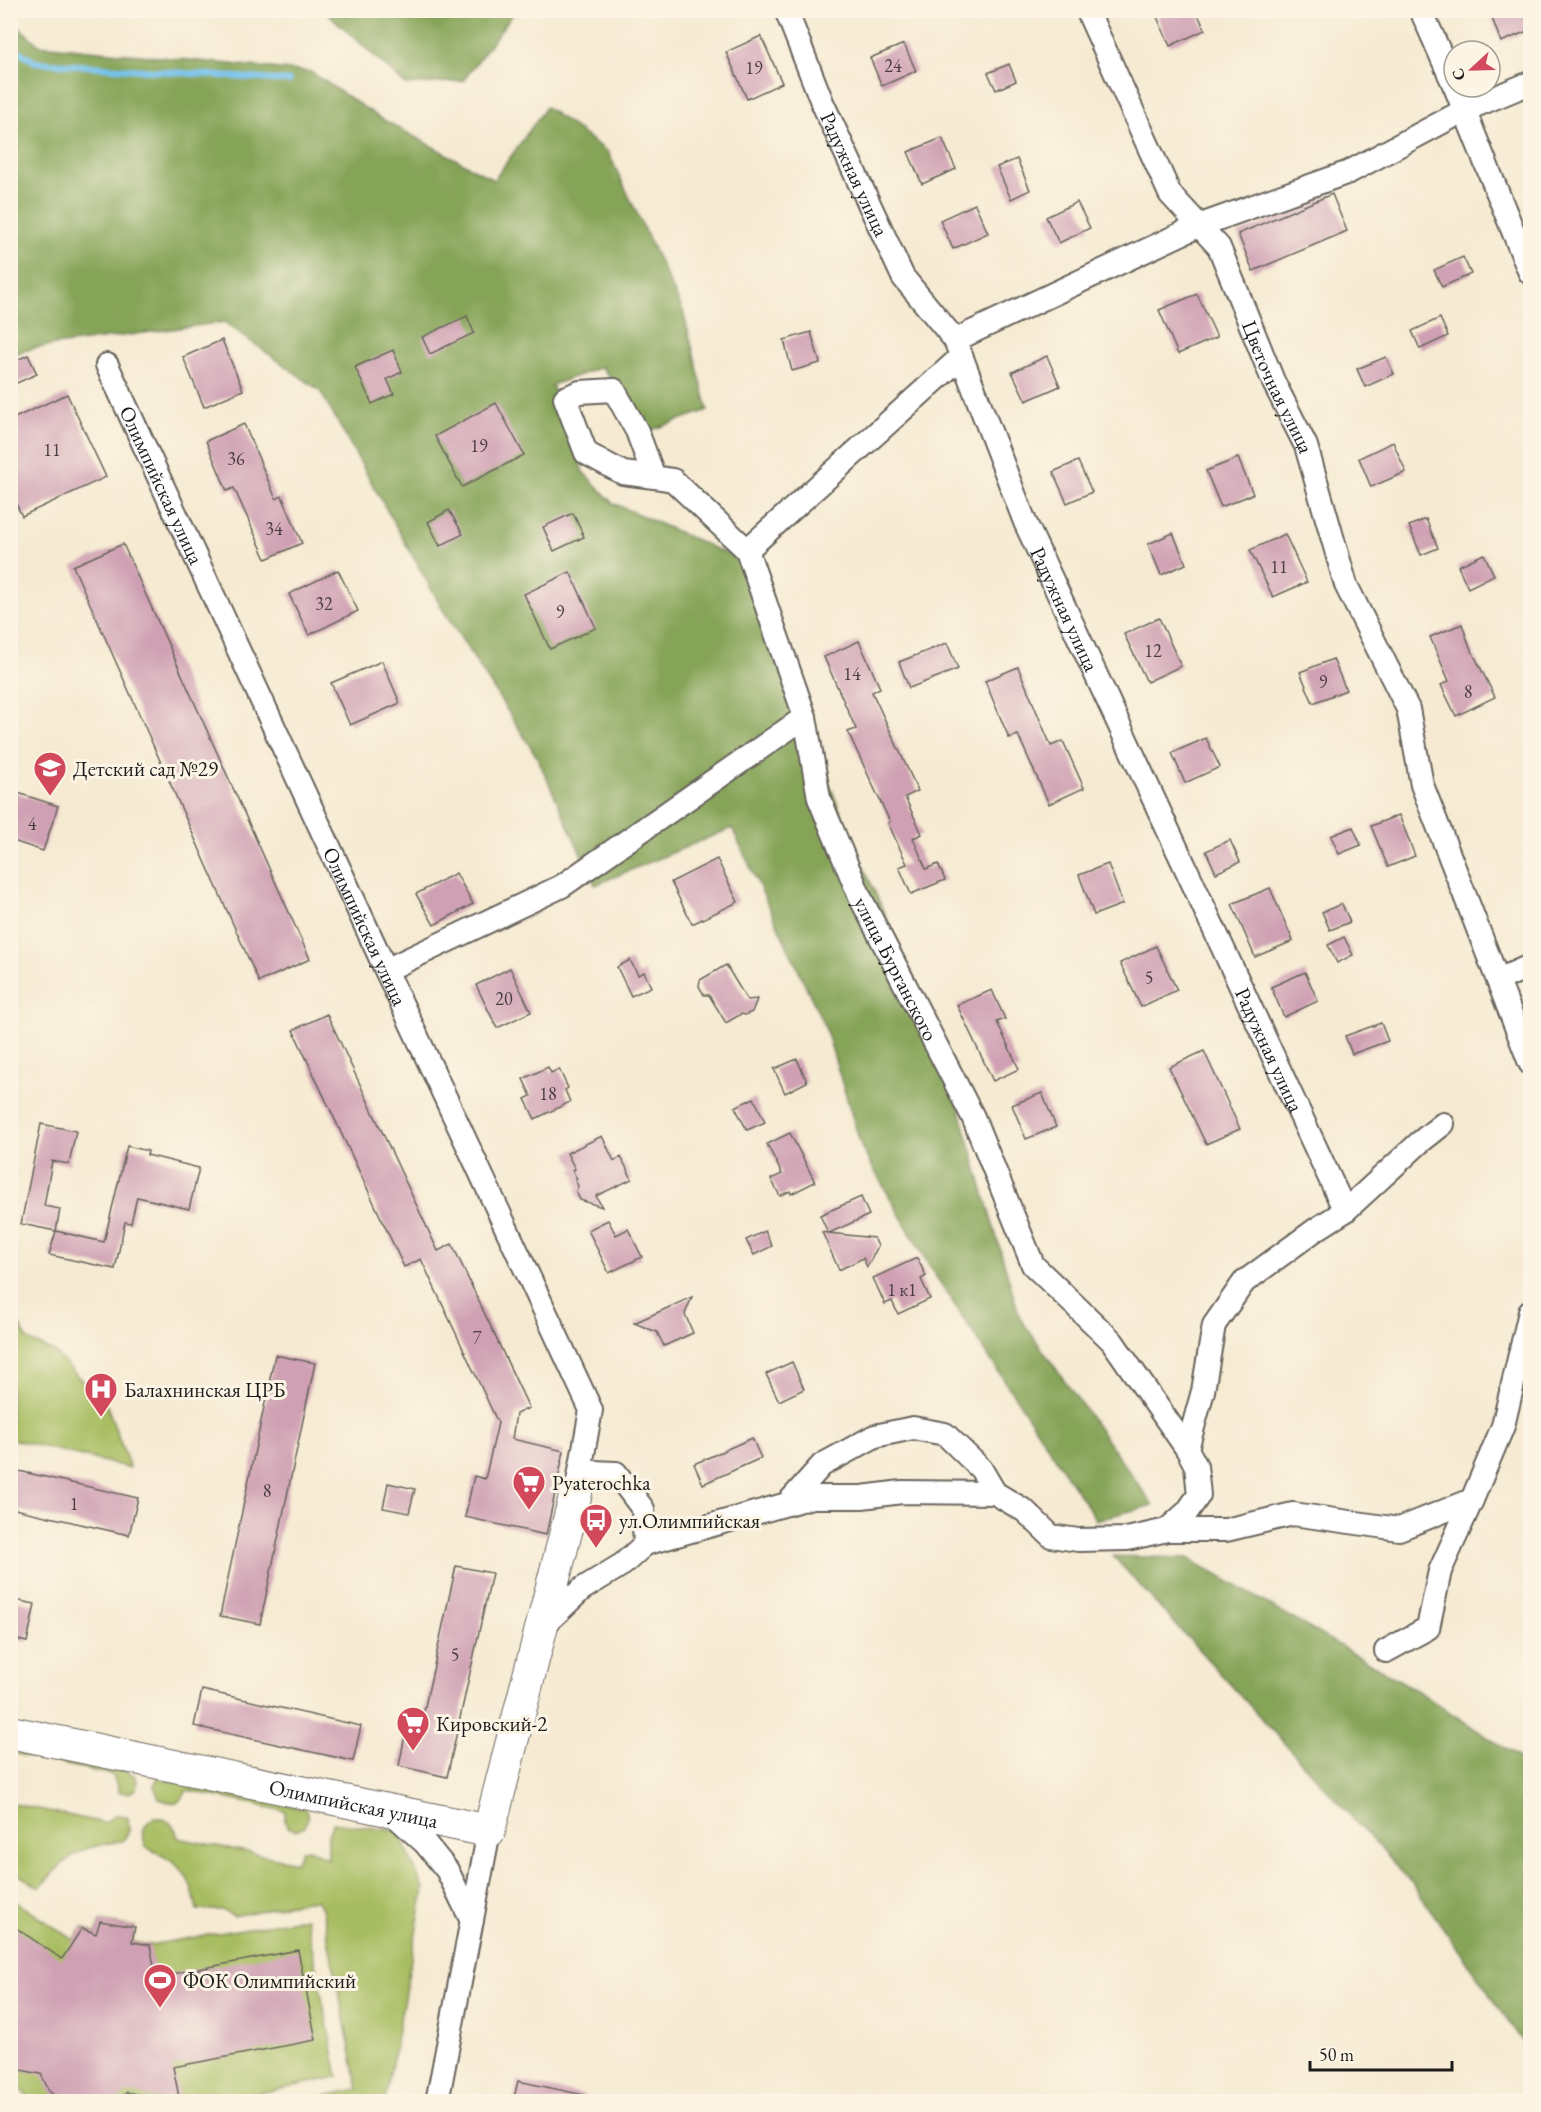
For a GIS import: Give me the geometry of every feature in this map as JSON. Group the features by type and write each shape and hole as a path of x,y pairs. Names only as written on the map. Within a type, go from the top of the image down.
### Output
{"street":[{"name":"Радужная улица","path":"786,10 822,102 903,277 958,348 1025,522 1345,1211"},
{"name":"Цветочная улица","path":"1087,10 1170,194 1219,247 1274,383 1306,446 1346,585 1408,709 1422,785 1530,1063"},
{"path":"1420,10 1442,59"},
{"path":"747,550 958,348 1198,226 1349,172 1465,110 1530,83"},
{"path":"1460,99 1530,273"},
{"name":"Олимпийская улица","path":"10,1732 489,1831 576,1493 591,1410 107,365"},
{"name":"улица Бурганского","path":"654,477 673,480 747,550 805,717 819,798 823,809 860,897 974,1117 1033,1265 1112,1341 1187,1449 1196,1466 1199,1495 1187,1512 1167,1530"},
{"path":"386,970 562,886 805,717"},
{"path":"1498,980 1530,966"},
{"path":"1187,1449 1203,1391 1214,1325 1244,1282 1345,1211 1443,1124"},
{"path":"1386,1651 1428,1628 1440,1571 1503,1426 1530,1312"},
{"path":"787,1504 822,1465 875,1436 913,1428 945,1434 981,1469 994,1493"},
{"name":"Олимпийская улица","path":"576,1493 593,1472 616,1473 643,1509 645,1544"},
{"path":"542,1627 582,1588 623,1564 645,1544 812,1497 862,1497 902,1492 994,1493 1025,1511 1051,1536 1078,1540 1127,1539 1167,1530 1226,1530 1293,1514 1399,1529 1472,1500"},
{"path":"390,1810 425,1842 447,1870 472,1921"},
{"path":"437,2102 489,1831"}],"green space":[{"path":"325,11 515,11 463,81 406,85"},
{"path":"10,19 39,45 311,72 380,118 494,180 546,107 608,152 683,311 708,410 649,431 602,367 552,385 583,472 613,503 739,559 853,843 916,984 957,1100 1020,1318 1153,1505 1096,1520 931,1269 862,1149 825,1027 732,828 595,885 537,757 443,610 320,391 224,322 34,348 11,355"},
{"path":"10,1310 28,1340 54,1352 107,1406 130,1468 11,1439"},
{"path":"1113,1556 1188,1558 1413,1688 1530,1765 1530,2052 1411,1882"},
{"path":"11,1747 125,1771 135,1776 136,1789 129,1793 119,1792 113,1775 11,1753"},
{"path":"158,1778 306,1809 308,1818 305,1826 296,1830 287,1827 285,1811 187,1790 179,1801 169,1802 159,1799 154,1786"},
{"path":"10,1803 105,1823 121,1815 128,1818 129,1831 123,1841 94,1846 75,1854 39,1888 11,1869"},
{"path":"153,1818 163,1819 170,1823 178,1838 296,1862 302,1850 309,1849 328,1859 328,1835 333,1823 398,1831 424,1889 385,2101 298,2101 358,2089 322,1908 317,1901 305,1901 234,1916 222,1910 197,1910 191,1886 182,1870 146,1847 144,1831 146,1824"},
{"name":"ФОК Олимпийский","path":"10,1898 74,1940 82,1928 96,1934 100,1921 135,1927 132,1942 150,1945 306,1918 338,2077 223,2101 31,2101 11,2082"}],"building":[{"path":"1171,10 1196,10 1205,30 1170,46 1157,17"},
{"path":"1489,10 1523,10 1530,30 1502,42"},
{"path":"761,36 782,83 747,99 726,52"},
{"path":"904,44 916,71 882,86 870,58"},
{"path":"1009,64 1016,81 996,90 988,73"},
{"path":"942,138 956,169 922,184 908,152"},
{"path":"1017,159 1030,190 1011,199 997,167"},
{"path":"1332,194 1347,231 1253,271 1238,234"},
{"path":"1077,202 1090,228 1059,243 1046,217"},
{"path":"975,204 988,233 953,249 940,220"},
{"path":"1463,257 1471,274 1442,287 1434,270"},
{"path":"1197,294 1217,337 1178,354 1159,310"},
{"path":"467,316 474,333 430,354 422,337"},
{"path":"1440,318 1448,336 1420,349 1412,331"},
{"path":"811,332 820,363 792,371 784,340"},
{"path":"222,340 243,390 204,407 183,357"},
{"path":"393,350 402,372 387,379 394,394 372,404 355,367"},
{"path":"28,355 37,374 10,386 10,363"},
{"path":"1047,356 1060,386 1026,401 1012,372"},
{"path":"1386,357 1394,374 1365,387 1357,369"},
{"path":"67,394 106,477 22,516 10,491 10,420"},
{"path":"496,403 524,455 462,487 435,436"},
{"path":"244,424 276,499 282,496 302,543 266,559 234,488 227,491 206,441"},
{"path":"1393,442 1406,472 1371,487 1359,458"},
{"path":"1238,458 1253,494 1221,507 1206,471"},
{"path":"1078,461 1092,492 1067,503 1053,472"},
{"path":"449,510 463,534 440,546 428,522"},
{"path":"573,513 584,537 554,551 543,527"},
{"path":"1426,519 1438,548 1421,555 1409,526"},
{"path":"1173,533 1186,564 1161,575 1148,544"},
{"path":"1285,534 1307,582 1273,597 1250,550"},
{"path":"123,544 310,959 259,982 73,566"},
{"path":"1484,554 1494,575 1468,588 1458,566"},
{"path":"338,570 358,611 309,635 289,594"},
{"path":"570,572 596,628 550,649 524,594"},
{"path":"1159,618 1181,666 1147,682 1124,634"},
{"path":"1462,624 1469,645 1495,697 1456,716 1441,685 1449,681 1430,637"},
{"path":"859,641 880,688 872,692 918,791 905,797 922,834 913,838 926,869 938,864 945,880 911,894 899,867 907,864 848,732 856,729 824,657"},
{"path":"947,643 958,669 909,688 899,662"},
{"path":"1333,659 1346,690 1313,703 1300,672"},
{"path":"382,661 400,703 350,725 331,683"},
{"path":"1018,667 1051,746 1063,741 1084,788 1049,804 1018,735 1009,738 985,681"},
{"path":"1206,738 1220,767 1185,783 1172,753"},
{"path":"15,792 58,806 43,851 10,840 10,806"},
{"path":"1399,815 1415,856 1388,867 1371,826"},
{"path":"1353,827 1361,845 1339,854 1331,836"},
{"path":"1230,840 1240,862 1216,873 1206,851"},
{"path":"717,859 738,902 692,924 671,882"},
{"path":"1108,864 1123,904 1094,915 1079,875"},
{"path":"456,873 473,904 434,925 416,894"},
{"path":"1270,888 1293,941 1255,957 1232,904"},
{"path":"1342,904 1350,922 1330,930 1322,912"},
{"path":"1344,937 1353,955 1337,963 1328,945"},
{"path":"1156,946 1177,990 1141,1007 1120,963"},
{"path":"630,960 638,975 644,972 651,987 631,996 617,967"},
{"path":"726,965 747,1000 757,999 752,1012 741,1014 726,1023 709,995 704,995 699,986 700,980"},
{"path":"510,968 531,1012 497,1028 476,985"},
{"path":"1305,972 1318,1001 1284,1017 1271,987"},
{"path":"992,990 1005,1019 997,1022 1019,1069 993,1081 957,1005"},
{"path":"327,1014 438,1251 452,1244 529,1408 516,1414 512,1439 564,1451 546,1535 465,1517 474,1476 485,1479 498,1423 421,1259 404,1267 293,1030"},
{"path":"1381,1023 1388,1041 1352,1054 1345,1036"},
{"path":"1204,1051 1240,1129 1206,1144 1169,1067"},
{"path":"797,1059 807,1082 785,1093 774,1069"},
{"path":"548,1067 551,1073 559,1069 568,1088 565,1090 570,1102 535,1119 525,1099 531,1096 523,1079"},
{"path":"1042,1093 1056,1127 1026,1139 1012,1105"},
{"path":"754,1098 765,1122 747,1130 735,1107"},
{"path":"41,1124 76,1131 69,1164 52,1161 44,1206 60,1209 56,1231 21,1224"},
{"path":"790,1133 815,1182 791,1194 790,1191 780,1196 771,1179 782,1174 767,1144"},
{"path":"602,1136 614,1161 621,1157 632,1179 596,1196 602,1207 580,1200 576,1191 578,1186 575,1180 577,1179 572,1170 575,1169 567,1153"},
{"path":"127,1146 148,1151 147,1155 199,1168 189,1209 137,1197 131,1223 125,1222 115,1269 49,1255 56,1231 104,1242"},
{"path":"861,1197 869,1215 829,1233 874,1238 878,1246 867,1267 863,1258 839,1270 822,1232 828,1233 820,1215"},
{"path":"608,1220 616,1235 628,1229 642,1257 609,1273 588,1230"},
{"path":"765,1231 772,1246 754,1255 746,1240"},
{"path":"917,1258 926,1276 921,1279 930,1299 898,1314 892,1301 885,1304 873,1278"},
{"path":"692,1297 685,1314 693,1333 664,1346 657,1332 634,1323"},
{"path":"275,1355 315,1363 260,1624 220,1616"},
{"path":"792,1362 804,1389 779,1401 766,1374"},
{"path":"752,1438 761,1458 703,1484 694,1464"},
{"path":"10,1469 138,1498 129,1535 10,1508"},
{"path":"388,1483 415,1489 409,1513 383,1508"},
{"path":"456,1566 492,1573 447,1777 399,1766 405,1735 418,1738"},
{"path":"10,1599 35,1604 27,1642 10,1638"},
{"path":"202,1690 361,1726 353,1761 194,1726"},
{"name":"ФОК Олимпийский","path":"100,1921 135,1927 132,1942 150,1945 156,1977 298,1950 316,2040 173,2067 180,2102 170,2102 127,2092 116,2102 61,2102 49,2091 41,2074 10,2068 10,1924 62,1959 82,1928 96,1934"},
{"path":"518,2081 584,2095 583,2102 513,2102"}],"waterway":[{"path":"10,45 35,62 289,81"}],"place":[{"name":"Детский сад №29","path":"50,797"},
{"name":"Балахнинская ЦРБ","path":"101,1418"},
{"name":"Pyaterochka","path":"529,1511"},
{"name":"ул.Олимпийская","path":"596,1549"},
{"name":"Кировский-2","path":"413,1752"},
{"name":"ФОК Олимпийский","path":"160,2009"}]}
